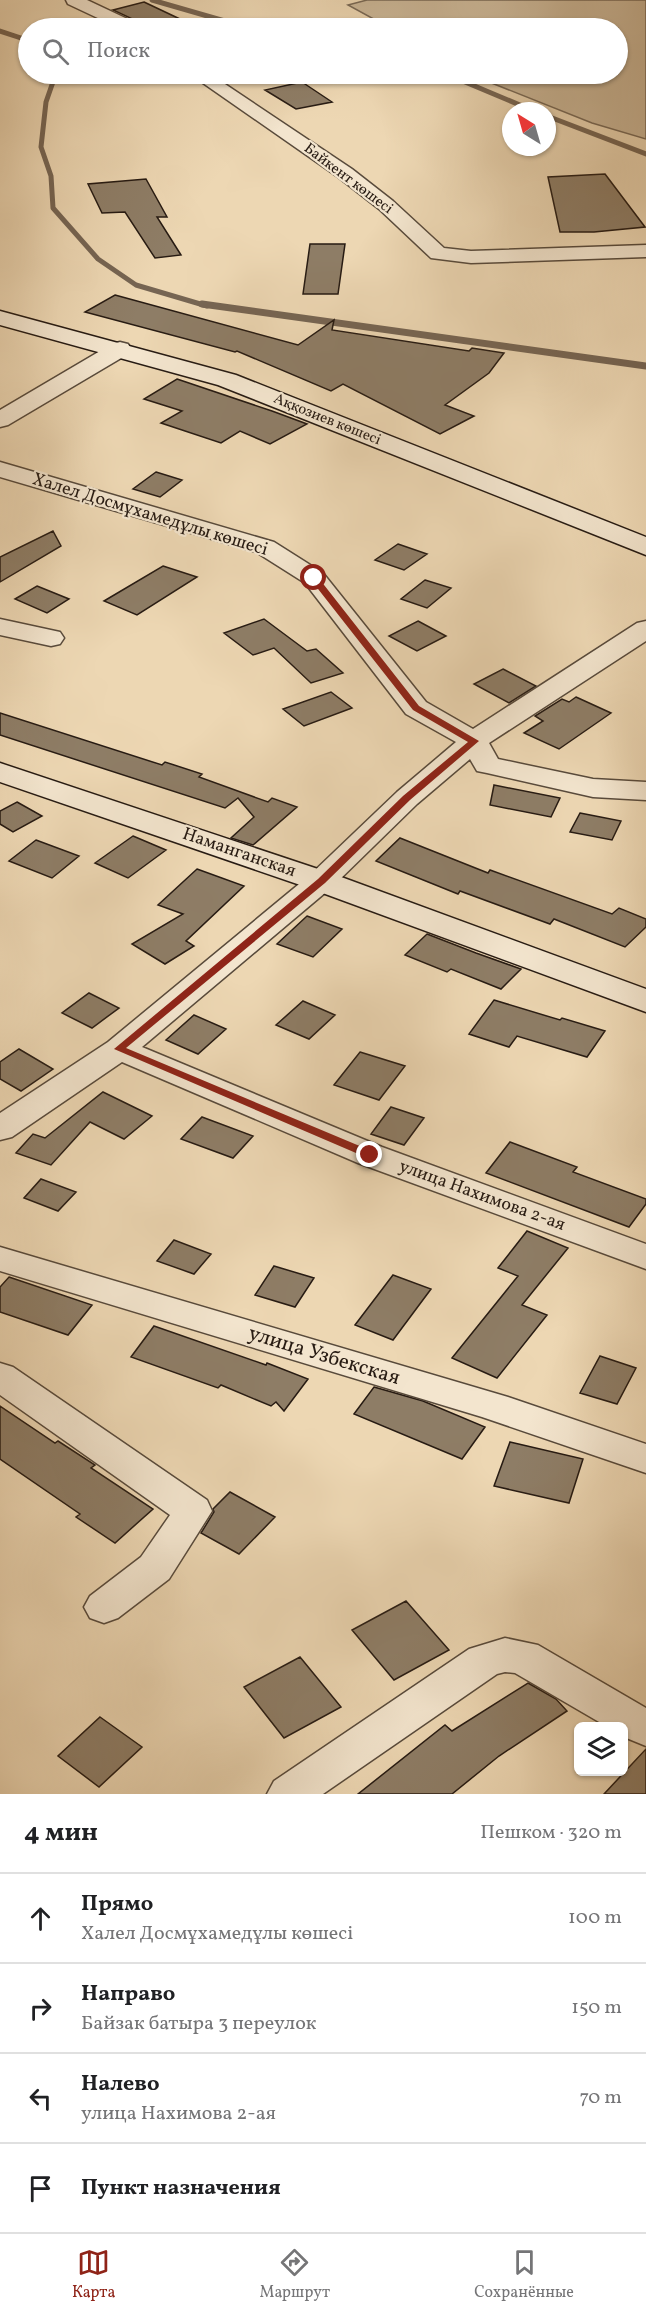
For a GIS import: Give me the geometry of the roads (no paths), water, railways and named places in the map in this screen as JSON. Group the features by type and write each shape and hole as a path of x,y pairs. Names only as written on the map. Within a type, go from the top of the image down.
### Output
{"main road":[{"name":"Аққозиев көшесі","path":"0,318 227,380 646,547"},
{"name":"Наманганская","path":"0,772 321,881 646,1001"}],"street":[{"path":"74,0 111,18"},
{"name":"Байкент көшесі","path":"214,84 353,179 386,205 438,254 471,257 646,251"},
{"path":"0,420 120,350"},
{"name":"Халел Досмұхамедұлы көшесі","path":"0,469 265,547 314,578 416,708 474,741"},
{"path":"0,627 51,638"},
{"path":"0,1129 119,1049 321,881 407,798 474,741 646,629"},
{"path":"474,741 487,765 593,788 646,790"},
{"name":"улица Нахимова 2-ая","path":"119,1049 370,1155 646,1257"},
{"name":"улица Узбекская","path":"0,1259 495,1407 646,1459"},
{"path":"0,1376 193,1511 155,1568 104,1607"},
{"path":"289,1794 484,1661 505,1655 523,1657 646,1729"}],"waterway":[{"path":"152,0 214,18"},
{"path":"0,31 18,37"},
{"path":"52,84 46,102 41,147 51,176 53,208 98,259 136,285 207,306"},
{"path":"470,84 513,102"},
{"path":"556,119 646,154"},
{"path":"202,304 646,366"}]}
